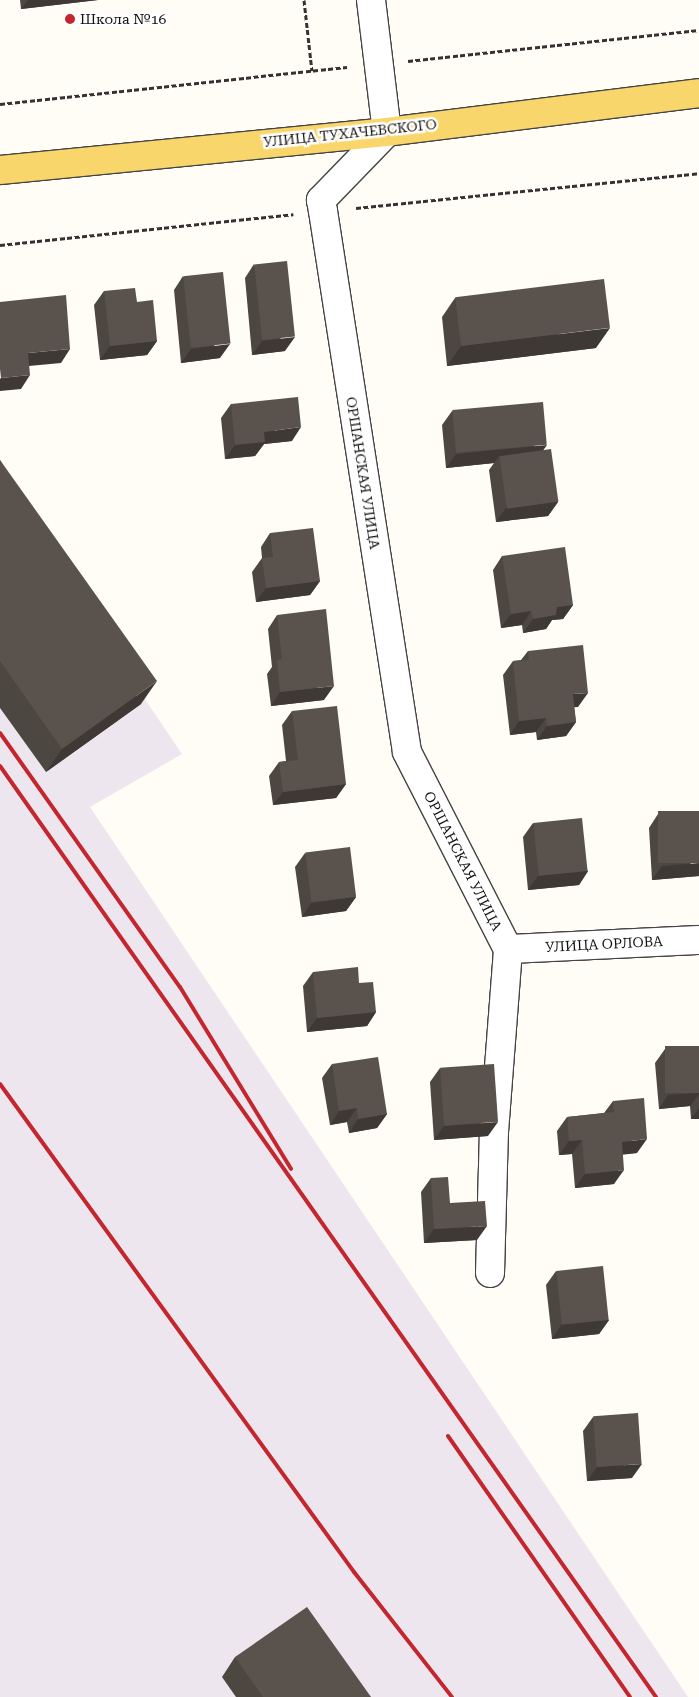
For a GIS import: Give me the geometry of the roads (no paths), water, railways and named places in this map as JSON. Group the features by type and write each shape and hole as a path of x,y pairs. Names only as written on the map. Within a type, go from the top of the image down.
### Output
{"main road":[{"name":"УЛИЦА ТУХАЧЕВСКОГО","path":"0,170 387,132 699,93"}],"street":[{"path":"371,0 387,132"},
{"name":"ОРШАНСКАЯ УЛИЦА","path":"387,132 321,200 407,752 508,948"},
{"name":"УЛИЦА ОРЛОВА","path":"508,948 699,940"},
{"path":"490,1274 494,1132 508,948"}],"railway":[{"path":"0,733 180,987 291,1169"},
{"path":"0,766 656,1697"},
{"path":"0,1084 354,1572 452,1697"},
{"path":"448,1436 630,1697"}],"place":[{"name":"Школа №16","path":"70,19"}]}
